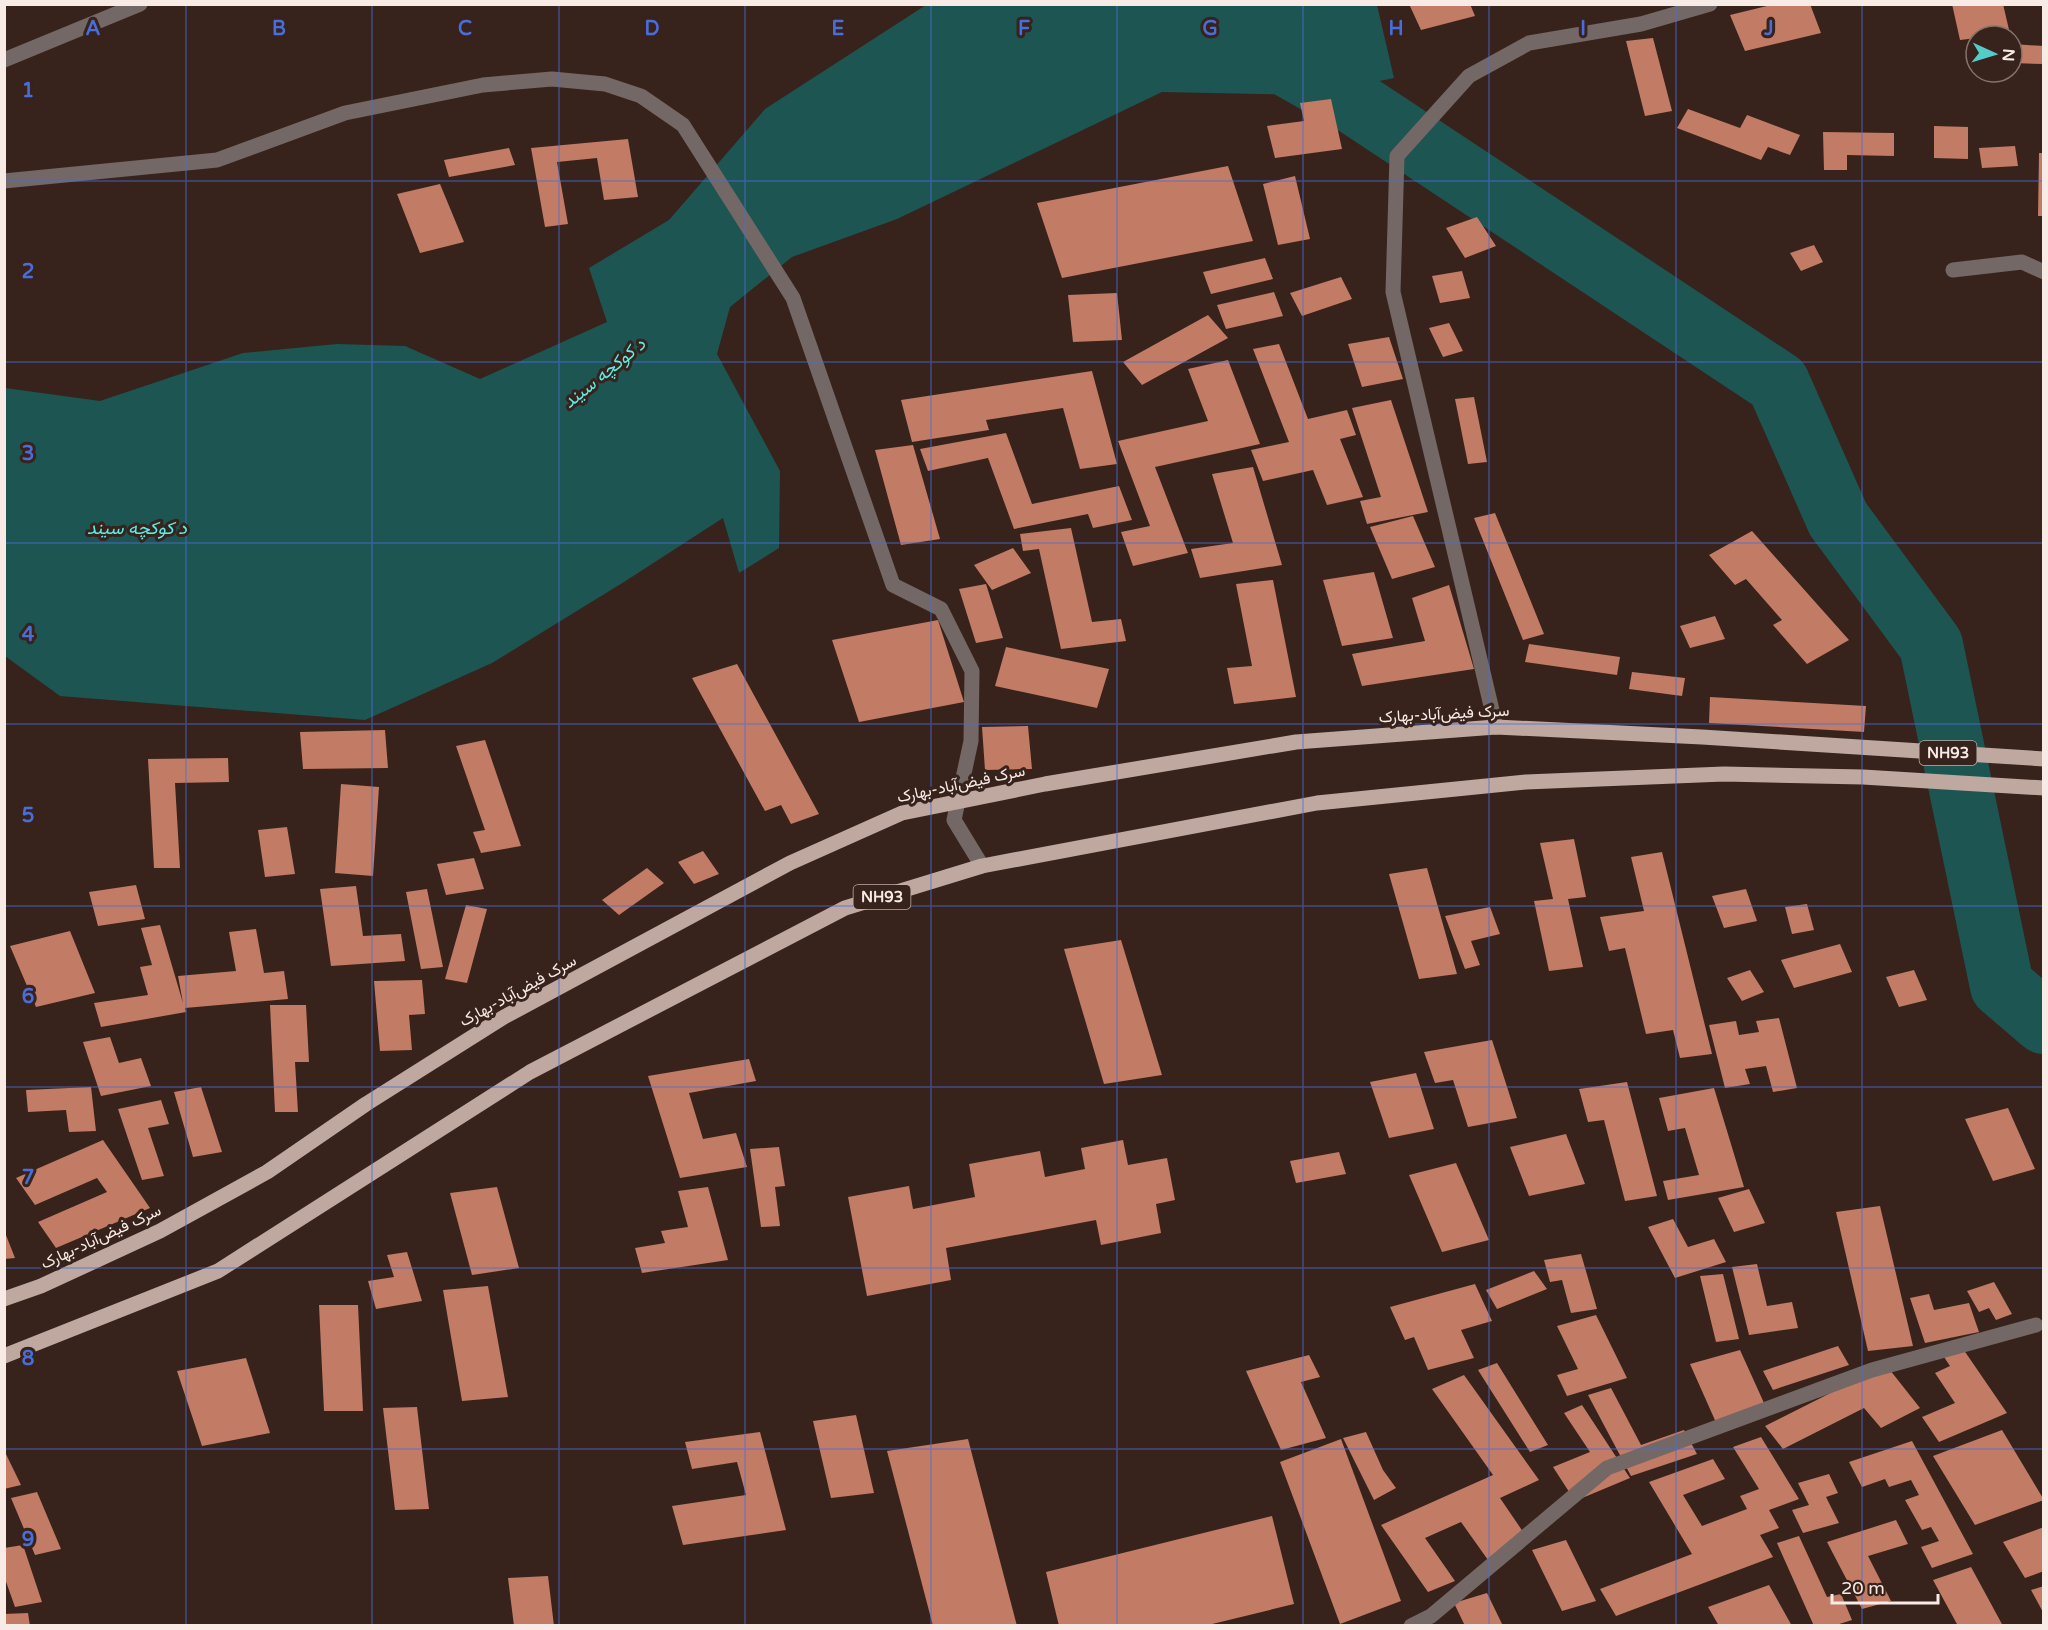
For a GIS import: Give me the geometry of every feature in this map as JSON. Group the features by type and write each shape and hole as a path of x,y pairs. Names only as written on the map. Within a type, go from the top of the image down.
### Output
{"main road":[{"name":"سرک فیض‌آباد-بهارک","path":"4,1299 160,1231 267,1172 366,1104 504,1017 790,863 902,813 1045,784 1296,742 1496,727 2043,759"},
{"name":"NH93","path":"4,1356 218,1271 530,1072 846,908 982,866 1317,803 1526,782 1602,777 1724,774 1863,777 2043,788"}],"street":[{"path":"4,60 140,4"},
{"path":"1496,727 1393,292 1397,156 1432,114 1469,76 1529,43 1641,24 1710,4"},
{"path":"4,180 217,160 345,113 483,85 552,79 605,84 641,96 683,125 792,298 893,585 941,609 972,671 971,741 954,820 982,866"},
{"path":"1953,270 2022,262 2043,272"},
{"path":"1411,1626 1431,1616 1607,1468 1872,1370 2036,1325"}],"water":[{"name":"د کوکچه سیند","path":"926,5 1377,5 1394,78 1312,95 1162,92 897,219 792,257 730,307 717,354 780,471 779,548 739,573 723,518 492,663 365,720 60,696 5,656 5,388 100,401 243,353 337,344 405,346 480,379 607,322 589,268 669,220 765,109"}],"building":[{"path":"1409,4 1470,4 1475,16 1421,30"},
{"path":"1775,4 1810,4 1821,33 1745,51 1730,15"},
{"path":"1952,4 2003,4 2008,24 1964,24 1964,40 1960,40"},
{"path":"1653,38 1672,111 1645,116 1626,41"},
{"path":"2024,45 2044,46 2044,64 2024,63"},
{"path":"1331,99 1342,149 1275,158 1267,126 1304,121 1300,103"},
{"path":"1688,109 1740,128 1747,115 1800,135 1790,155 1768,147 1761,160 1677,128"},
{"path":"1934,126 1968,127 1968,159 1934,158"},
{"path":"1823,132 1894,133 1894,156 1847,155 1847,170 1824,170"},
{"path":"628,139 638,197 604,200 597,158 557,162 568,224 545,227 531,148"},
{"path":"2015,146 2018,166 1982,168 1979,148"},
{"path":"509,148 515,165 449,177 444,160"},
{"path":"2039,153 2044,153 2044,216 2038,216"},
{"path":"1228,166 1253,241 1062,278 1037,203"},
{"path":"1295,176 1310,239 1278,245 1263,184"},
{"path":"440,184 464,242 420,253 397,194"},
{"path":"1477,217 1496,246 1465,258 1446,228"},
{"path":"1814,245 1823,262 1801,271 1790,253"},
{"path":"1265,258 1273,279 1211,294 1203,272"},
{"path":"1462,271 1470,298 1440,303 1432,276"},
{"path":"1341,277 1352,299 1302,316 1290,293"},
{"path":"1274,292 1283,316 1226,329 1217,305"},
{"path":"1117,293 1122,340 1073,342 1068,295"},
{"path":"1208,315 1228,338 1142,385 1123,362"},
{"path":"1449,323 1463,351 1443,357 1429,328"},
{"path":"1389,337 1403,379 1362,387 1348,344"},
{"path":"1279,344 1308,419 1347,410 1356,435 1340,439 1363,497 1327,505 1313,470 1263,481 1251,450 1289,442 1253,349"},
{"path":"1228,360 1260,444 1155,467 1188,553 1133,566 1121,532 1150,526 1118,441 1208,421 1188,369"},
{"path":"1092,371 1117,464 1080,469 1063,408 986,420 989,430 912,442 901,400"},
{"path":"1474,397 1487,462 1468,464 1455,399"},
{"path":"1391,400 1428,512 1367,524 1360,501 1381,497 1352,408"},
{"path":"1006,433 1032,504 1119,486 1132,520 1093,528 1088,514 1014,529 988,458 928,471 920,449"},
{"path":"913,445 940,539 901,545 875,450"},
{"path":"1253,467 1282,565 1200,578 1191,549 1233,543 1212,474"},
{"path":"1495,513 1544,634 1523,640 1474,518"},
{"path":"1413,516 1435,567 1392,579 1370,527"},
{"path":"1071,528 1092,622 1121,619 1126,641 1061,649 1039,549 1023,551 1020,534"},
{"path":"1752,531 1849,640 1807,664 1773,625 1782,620 1746,579 1735,585 1709,555"},
{"path":"1013,548 1031,573 992,590 974,565"},
{"path":"1374,572 1393,638 1342,646 1323,580"},
{"path":"1273,580 1296,697 1234,704 1227,668 1252,666 1236,584"},
{"path":"986,584 1003,638 976,643 959,589"},
{"path":"1449,585 1474,669 1362,686 1352,654 1425,641 1412,598"},
{"path":"1715,616 1725,639 1690,648 1680,626"},
{"path":"938,620 964,702 859,722 832,640"},
{"path":"1529,644 1620,657 1617,675 1525,662"},
{"path":"1006,647 1109,669 1097,708 995,686"},
{"path":"737,664 819,814 791,824 781,805 765,811 692,678"},
{"path":"1632,672 1685,678 1682,696 1629,689"},
{"path":"1710,697 1866,706 1864,732 1709,723"},
{"path":"1028,726 1032,769 985,770 982,727"},
{"path":"385,730 388,768 303,769 300,732"},
{"path":"485,740 521,846 481,853 473,832 485,830 456,746"},
{"path":"228,758 229,782 175,783 180,868 154,868 148,759"},
{"path":"341,784 379,787 373,876 335,873"},
{"path":"287,827 295,874 265,877 258,830"},
{"path":"1574,839 1586,897 1568,899 1583,967 1549,971 1534,901 1553,899 1540,843"},
{"path":"703,851 719,874 694,884 678,862"},
{"path":"1662,852 1712,1054 1680,1058 1673,1030 1646,1034 1625,948 1609,951 1600,917 1644,911 1631,857"},
{"path":"474,858 484,889 446,895 437,864"},
{"path":"647,868 664,883 619,915 602,900"},
{"path":"1427,868 1457,974 1419,979 1389,874"},
{"path":"136,885 145,919 98,926 89,892"},
{"path":"356,886 363,936 401,934 405,961 331,966 320,889"},
{"path":"427,889 443,967 421,969 406,892"},
{"path":"1746,889 1757,921 1724,928 1712,896"},
{"path":"1807,904 1814,930 1792,934 1785,907"},
{"path":"466,905 487,909 467,983 445,979"},
{"path":"1490,907 1500,934 1471,941 1480,965 1465,969 1445,916"},
{"path":"160,925 183,1003 178,976 236,971 229,932 256,929 264,973 284,971 288,999 185,1008 186,1012 101,1027 94,1003 148,995 140,967 152,965 141,928"},
{"path":"70,931 95,993 36,1007 10,946"},
{"path":"1121,940 1162,1075 1104,1084 1064,949"},
{"path":"1840,944 1852,972 1794,988 1781,960"},
{"path":"1750,970 1764,992 1742,1001 1727,978"},
{"path":"1914,970 1927,1000 1899,1007 1886,977"},
{"path":"422,980 425,1014 409,1015 412,1050 380,1051 374,981"},
{"path":"270,1005 306,1005 309,1062 295,1062 298,1112 275,1112"},
{"path":"1779,1018 1797,1088 1773,1092 1766,1066 1745,1069 1750,1084 1725,1088 1709,1025 1736,1021 1739,1035 1759,1032 1756,1021"},
{"path":"110,1037 119,1063 141,1058 151,1086 101,1096 83,1042"},
{"path":"1492,1040 1517,1118 1468,1127 1453,1080 1435,1083 1424,1052"},
{"path":"749,1059 756,1081 689,1093 703,1139 736,1133 747,1167 680,1178 648,1076"},
{"path":"1416,1073 1434,1129 1389,1138 1370,1082"},
{"path":"1627,1082 1657,1196 1625,1201 1604,1120 1588,1122 1579,1089"},
{"path":"91,1087 96,1131 69,1132 66,1110 28,1112 26,1090"},
{"path":"201,1087 222,1152 193,1157 174,1092"},
{"path":"1714,1088 1744,1187 1668,1200 1663,1181 1699,1175 1685,1128 1668,1131 1659,1098"},
{"path":"161,1100 169,1124 148,1128 164,1176 142,1180 118,1109"},
{"path":"2008,1108 2035,1169 1993,1181 1965,1119"},
{"path":"1566,1134 1585,1184 1529,1196 1510,1147"},
{"path":"103,1140 150,1208 56,1248 38,1222 107,1192 97,1178 35,1205 16,1178"},
{"path":"1123,1140 1128,1165 1167,1158 1175,1200 1156,1204 1161,1233 1101,1245 1096,1220 946,1248 951,1280 867,1296 848,1197 909,1186 913,1209 975,1197 969,1164 1040,1151 1045,1177 1085,1169 1081,1148"},
{"path":"779,1147 785,1186 775,1187 780,1226 761,1227 750,1149"},
{"path":"1339,1152 1346,1174 1296,1183 1290,1161"},
{"path":"1456,1163 1489,1240 1442,1252 1409,1175"},
{"path":"497,1187 519,1268 472,1275 450,1193"},
{"path":"708,1187 728,1260 642,1273 635,1248 665,1243 661,1231 688,1227 678,1191"},
{"path":"1749,1189 1765,1223 1734,1232 1718,1198"},
{"path":"1880,1206 1913,1346 1868,1351 1836,1212"},
{"path":"1673,1219 1688,1247 1714,1239 1726,1262 1675,1278 1648,1227"},
{"path":"4,1230 15,1258 4,1259"},
{"path":"407,1252 422,1301 376,1309 368,1281 394,1277 387,1255"},
{"path":"1581,1254 1597,1309 1571,1313 1562,1280 1550,1282 1544,1260"},
{"path":"1757,1264 1767,1306 1792,1302 1798,1328 1749,1335 1732,1267"},
{"path":"1534,1271 1547,1289 1497,1309 1486,1290"},
{"path":"1723,1274 1739,1339 1716,1342 1700,1276"},
{"path":"1994,1282 2012,1314 1996,1320 1989,1308 1979,1312 1967,1291"},
{"path":"1475,1284 1492,1321 1461,1330 1474,1358 1428,1370 1414,1337 1405,1340 1390,1307"},
{"path":"488,1286 508,1397 462,1401 443,1290"},
{"path":"1929,1294 1934,1310 1969,1303 1979,1332 1925,1343 1910,1298"},
{"path":"319,1305 358,1305 363,1411 324,1411"},
{"path":"1596,1315 1627,1378 1567,1396 1557,1375 1578,1369 1557,1326"},
{"path":"1959,1343 2007,1413 1939,1442 1922,1417 1955,1403 1935,1373 1950,1366 1940,1351"},
{"path":"1838,1346 1849,1365 1773,1390 1763,1371"},
{"path":"1740,1350 1769,1414 1718,1427 1690,1364"},
{"path":"1309,1355 1320,1377 1301,1382 1326,1438 1281,1450 1246,1371"},
{"path":"246,1358 270,1433 202,1446 177,1371"},
{"path":"1497,1363 1548,1445 1530,1452 1478,1370"},
{"path":"1886,1365 1920,1408 1881,1428 1864,1408 1783,1449 1765,1426"},
{"path":"1464,1375 1539,1480 1500,1498 1530,1542 1488,1560 1461,1522 1425,1538 1455,1581 1428,1592 1381,1525 1493,1475 1432,1389"},
{"path":"1611,1388 1641,1445 1684,1430 1697,1454 1631,1476 1588,1395"},
{"path":"1582,1405 1630,1478 1575,1501 1553,1467 1590,1452 1564,1413"},
{"path":"417,1407 429,1509 395,1510 383,1408"},
{"path":"856,1415 874,1493 831,1498 813,1421"},
{"path":"2002,1430 2044,1500 1975,1525 1933,1456"},
{"path":"760,1432 786,1530 683,1545 672,1506 746,1495 737,1462 692,1469 685,1442"},
{"path":"1366,1432 1383,1470 1396,1488 1374,1500 1343,1438"},
{"path":"1761,1437 1799,1499 1769,1510 1779,1528 1760,1535 1773,1557 1616,1616 1600,1589 1692,1554 1649,1482 1713,1459 1725,1479 1683,1495 1702,1526 1747,1509 1740,1496 1759,1489 1733,1447"},
{"path":"968,1439 1017,1626 933,1626 887,1451"},
{"path":"1341,1439 1401,1601 1340,1624 1280,1462"},
{"path":"1912,1441 1973,1554 1932,1568 1921,1547 1939,1541 1931,1527 1922,1530 1905,1500 1919,1495 1911,1480 1889,1487 1885,1479 1862,1487 1849,1462"},
{"path":"4,1450 21,1485 4,1489"},
{"path":"1829,1474 1838,1493 1826,1497 1839,1523 1803,1533 1792,1510 1809,1505 1798,1483"},
{"path":"37,1492 61,1549 35,1555 11,1498"},
{"path":"1272,1516 1294,1604 1204,1626 1059,1626 1046,1572"},
{"path":"1896,1520 1908,1544 1868,1556 1891,1601 1862,1609 1827,1542"},
{"path":"2044,1527 2044,1571 2025,1578 2003,1542"},
{"path":"1799,1536 1827,1597 1841,1594 1852,1620 1833,1626 1814,1626 1777,1543"},
{"path":"1566,1540 1596,1601 1562,1611 1532,1550"},
{"path":"23,1545 42,1602 15,1607 4,1576 4,1548"},
{"path":"1971,1567 2003,1626 1958,1626 1933,1580"},
{"path":"548,1576 554,1626 514,1626 508,1578"},
{"path":"1769,1585 1792,1626 1719,1626 1708,1607"},
{"path":"2044,1586 2044,1614 2031,1590"},
{"path":"1487,1593 1503,1626 1465,1626 1454,1603"},
{"path":"28,1613 30,1626 4,1626 4,1614"}],"waterway":[{"path":"1257,4 1284,63 1355,103 1778,383 1838,519 1931,645 2002,986 2044,1022"}]}
